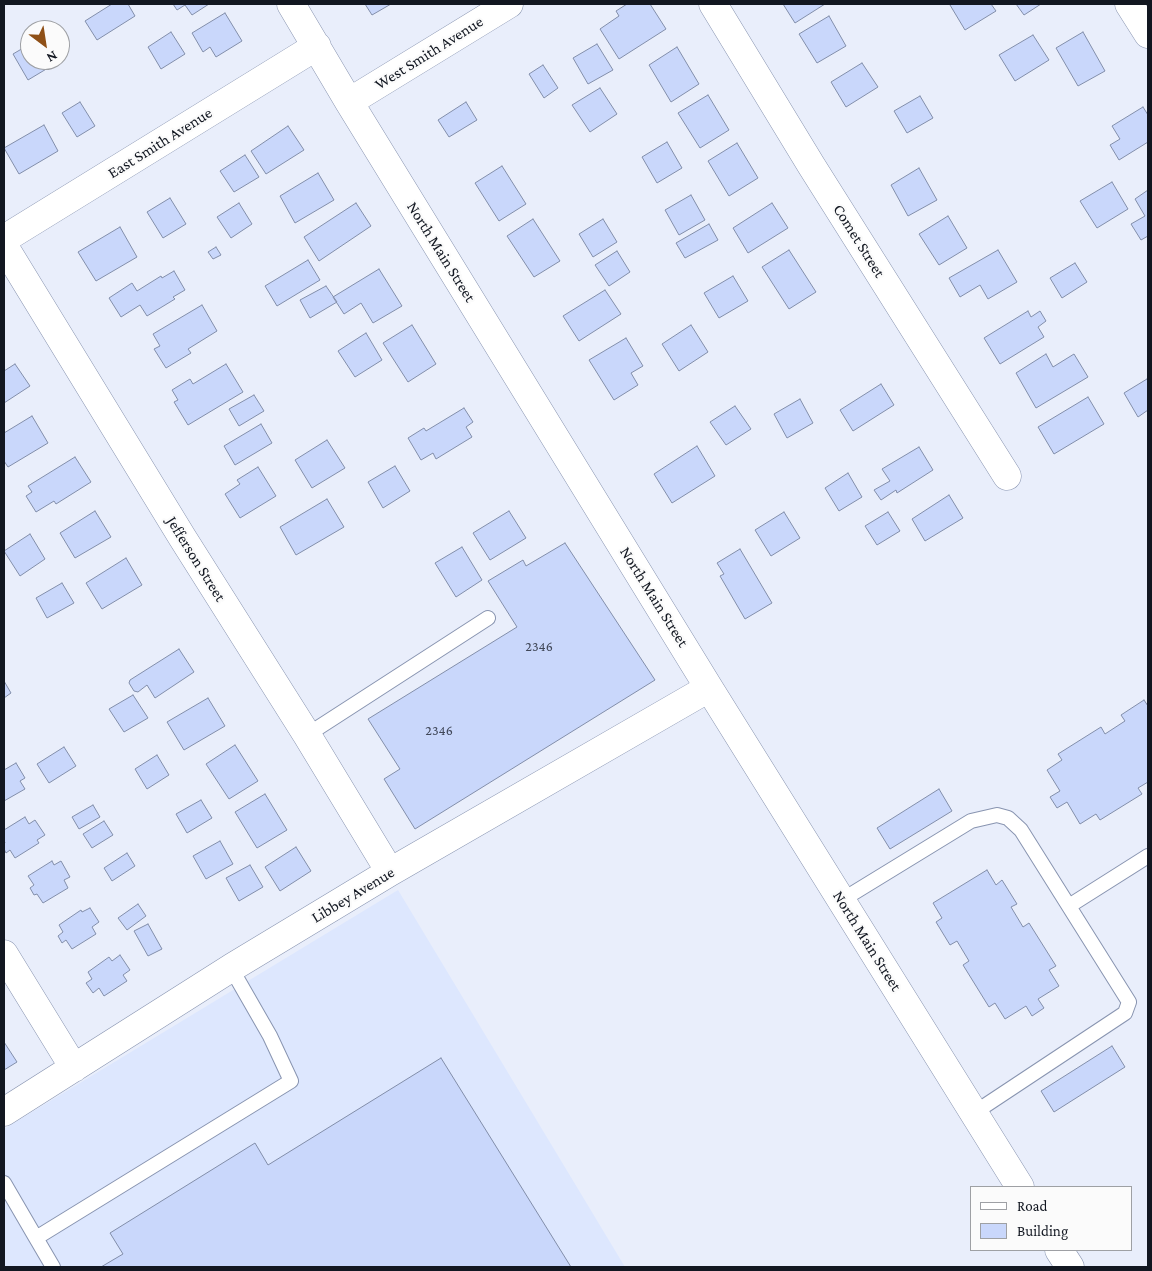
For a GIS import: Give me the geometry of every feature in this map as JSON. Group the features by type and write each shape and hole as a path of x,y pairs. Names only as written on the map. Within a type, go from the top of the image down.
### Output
{"street":[{"name":"North Main Street","path":"291,4 349,102 709,688 1019,1186"},
{"name":"West Smith Avenue","path":"349,102 509,4"},
{"name":"Comet Street","path":"713,4 811,165 1007,476"},
{"path":"1129,4 1148,34"},
{"name":"East Smith Avenue","path":"4,239 316,46"},
{"name":"Jefferson Street","path":"4,246 390,872"},
{"name":"Libbey Avenue","path":"4,1112 231,968 390,872 709,688"},
{"path":"4,954 74,1068"},
{"path":"1060,1251 1070,1267"}],"lane":[{"path":"307,735 488,618"},
{"path":"842,900 972,821 997,816 1008,818 1021,830 1129,1002 1125,1013 974,1113"},
{"path":"1069,906 1148,856"},
{"path":"36,1238 291,1080 270,1036 231,968"},
{"path":"4,1183 53,1267"}],"shaded area":[{"path":"398,890 625,1267 4,1267 4,1129"}],"building":[{"path":"112,4 128,4 135,16 97,40 85,21"},
{"path":"173,4 209,4 192,15 185,5 177,10"},
{"path":"365,4 391,4 372,15"},
{"path":"627,4 650,4 666,29 619,59 600,29 619,16 616,11"},
{"path":"783,4 825,4 795,23"},
{"path":"991,4 996,11 965,30 950,5"},
{"path":"1016,4 1041,4 1024,15"},
{"path":"225,13 242,41 216,57 210,47 203,52 192,33"},
{"path":"829,16 846,46 817,63 799,34"},
{"path":"171,32 185,54 161,69 148,47"},
{"path":"1083,32 1105,71 1078,86 1056,48"},
{"path":"1033,35 1049,60 1015,81 999,55"},
{"path":"597,44 613,70 588,84 573,58"},
{"path":"677,47 699,84 671,102 649,65"},
{"path":"20,50 20,66 13,54"},
{"path":"862,63 878,87 846,107 831,82"},
{"path":"543,65 558,88 544,98 529,74"},
{"path":"22,70 45,70 28,80"},
{"path":"600,88 617,114 590,132 572,105"},
{"path":"708,95 729,130 700,148 678,113"},
{"path":"920,96 933,118 907,133 894,111"},
{"path":"80,102 95,126 77,137 62,113"},
{"path":"466,102 477,120 449,137 438,120"},
{"path":"1143,107 1148,115 1148,142 1119,160 1110,145 1120,139 1112,126"},
{"path":"44,125 58,151 19,174 4,148"},
{"path":"288,126 304,150 266,174 251,151"},
{"path":"667,142 682,168 657,183 642,157"},
{"path":"737,143 758,178 729,196 708,161"},
{"path":"245,155 259,177 234,192 220,171"},
{"path":"502,166 526,204 499,221 475,183"},
{"path":"919,168 937,200 908,216 891,185"},
{"path":"318,173 334,200 295,223 280,196"},
{"path":"1112,182 1128,209 1097,228 1080,201"},
{"path":"1148,190 1148,236 1141,240 1131,224 1145,216 1135,199"},
{"path":"691,195 705,220 679,235 665,210"},
{"path":"170,198 186,224 163,238 147,212"},
{"path":"239,203 252,224 231,238 217,217"},
{"path":"356,203 371,226 319,261 304,237"},
{"path":"772,203 788,228 748,253 733,228"},
{"path":"948,216 967,248 939,265 919,234"},
{"path":"533,219 560,261 534,277 507,236"},
{"path":"603,219 617,242 593,257 579,234"},
{"path":"709,224 718,240 685,258 676,243"},
{"path":"120,227 137,257 96,281 78,252"},
{"path":"216,247 221,255 213,259 208,252"},
{"path":"789,250 816,292 789,309 762,267"},
{"path":"998,250 1017,282 988,299 980,285 960,297 949,278"},
{"path":"617,251 630,272 609,286 595,265"},
{"path":"308,260 320,280 277,306 265,286"},
{"path":"1075,263 1087,282 1062,298 1050,278"},
{"path":"379,269 402,306 373,323 361,303 344,314 333,297"},
{"path":"174,271 185,290 173,297 175,299 147,316 140,305 121,317 109,298 132,283 137,291 161,276 162,278"},
{"path":"733,276 748,301 719,318 704,293"},
{"path":"326,286 337,302 310,318 300,300"},
{"path":"605,290 621,314 579,341 563,316"},
{"path":"202,305 217,331 188,349 191,353 166,368 154,349 160,346 153,334"},
{"path":"1028,311 1031,317 1040,311 1046,321 1038,327 1044,337 1000,364 984,338"},
{"path":"412,325 436,364 408,382 383,343"},
{"path":"691,325 708,352 679,371 662,344"},
{"path":"366,333 382,360 355,377 338,351"},
{"path":"626,338 643,366 631,373 638,385 614,400 589,360"},
{"path":"1046,354 1053,367 1074,354 1088,377 1036,408 1016,373"},
{"path":"15,364 30,386 4,403 4,371"},
{"path":"226,364 243,392 188,425 174,402 178,400 172,390 190,379 193,384"},
{"path":"1147,379 1148,410 1138,417 1124,393"},
{"path":"881,384 894,405 853,431 840,410"},
{"path":"254,395 264,411 239,426 229,409"},
{"path":"1088,397 1104,424 1054,454 1038,427"},
{"path":"800,399 813,423 787,438 774,414"},
{"path":"735,406 751,429 726,445 710,422"},
{"path":"464,408 473,422 466,427 472,437 436,459 433,453 421,460 408,438 424,428 426,431"},
{"path":"32,416 48,443 8,467 4,461 4,433"},
{"path":"261,424 272,443 235,465 224,446"},
{"path":"327,440 345,468 312,488 295,460"},
{"path":"697,446 715,476 672,503 654,474"},
{"path":"919,447 933,470 897,493 896,490 881,500 874,490 890,481 882,469"},
{"path":"75,457 91,482 56,504 54,501 36,512 26,496 32,492 28,486"},
{"path":"395,466 410,491 383,508 368,482"},
{"path":"258,467 276,496 240,518 225,494 240,484 237,480"},
{"path":"848,473 862,497 839,511 825,488"},
{"path":"949,495 963,518 925,541 912,519"},
{"path":"327,499 344,527 296,555 280,527"},
{"path":"95,511 111,537 75,558 60,533"},
{"path":"509,511 526,538 490,560 473,533"},
{"path":"784,512 800,538 771,556 755,530"},
{"path":"888,512 900,531 877,545 865,526"},
{"path":"30,534 45,559 20,576 4,551"},
{"path":"565,543 655,680 415,829 384,779 400,769 368,719 517,627 488,581 523,560 526,566"},
{"path":"462,547 482,580 456,597 435,563"},
{"path":"740,549 772,603 745,619 720,576 724,574 717,563"},
{"path":"126,558 142,585 102,609 86,583"},
{"path":"62,583 74,603 47,618 36,598"},
{"path":"179,649 194,672 155,698 147,685 138,692 134,691 129,683 130,680"},
{"path":"4,681 11,693 4,698"},
{"path":"133,695 148,718 124,732 109,709"},
{"path":"208,698 225,726 184,750 167,722"},
{"path":"1144,700 1148,706 1148,782 1138,788 1142,794 1100,820 1096,814 1080,824 1067,802 1057,808 1050,797 1060,791 1047,770 1062,760 1058,754 1101,727 1105,734 1125,721 1121,715"},
{"path":"235,745 258,781 229,799 206,764"},
{"path":"64,747 76,766 49,783 37,764"},
{"path":"157,755 169,775 147,789 135,769"},
{"path":"16,763 25,778 20,781 25,789 4,801 4,770"},
{"path":"939,789 952,811 890,849 877,828"},
{"path":"265,794 287,830 257,848 235,812"},
{"path":"201,800 212,818 187,833 176,814"},
{"path":"93,805 100,817 79,829 72,817"},
{"path":"25,817 29,824 35,820 45,835 37,840 39,843 15,858 10,850 6,853 4,849 4,830"},
{"path":"104,821 113,835 92,848 83,834"},
{"path":"220,841 233,864 206,879 193,856"},
{"path":"296,847 311,871 280,891 265,867"},
{"path":"127,853 135,866 112,881 104,868"},
{"path":"52,861 54,865 61,861 70,877 64,880 68,888 43,903 37,894 34,895 30,888 34,885 28,876"},
{"path":"250,865 263,887 239,901 226,878"},
{"path":"987,870 996,885 1002,880 1017,904 1011,907 1023,927 1029,923 1056,966 1049,970 1059,986 1038,999 1044,1008 1032,1016 1026,1006 1005,1019 995,1003 989,1007 963,965 969,961 957,941 950,945 936,922 942,918 933,903"},
{"path":"138,904 146,916 127,930 118,918"},
{"path":"90,908 99,922 92,927 96,934 72,949 66,940 62,943 58,936 63,932 59,925 81,910 82,912"},
{"path":"148,924 162,949 148,956 134,931"},
{"path":"120,955 130,970 123,975 127,981 104,996 99,988 93,993 86,983 92,979 88,972 109,957 112,961"},
{"path":"4,1042 17,1062 4,1070"},
{"path":"1112,1046 1125,1067 1054,1112 1041,1091"},
{"path":"441,1058 571,1267 101,1267 123,1254 110,1233 255,1143 268,1165"}]}
